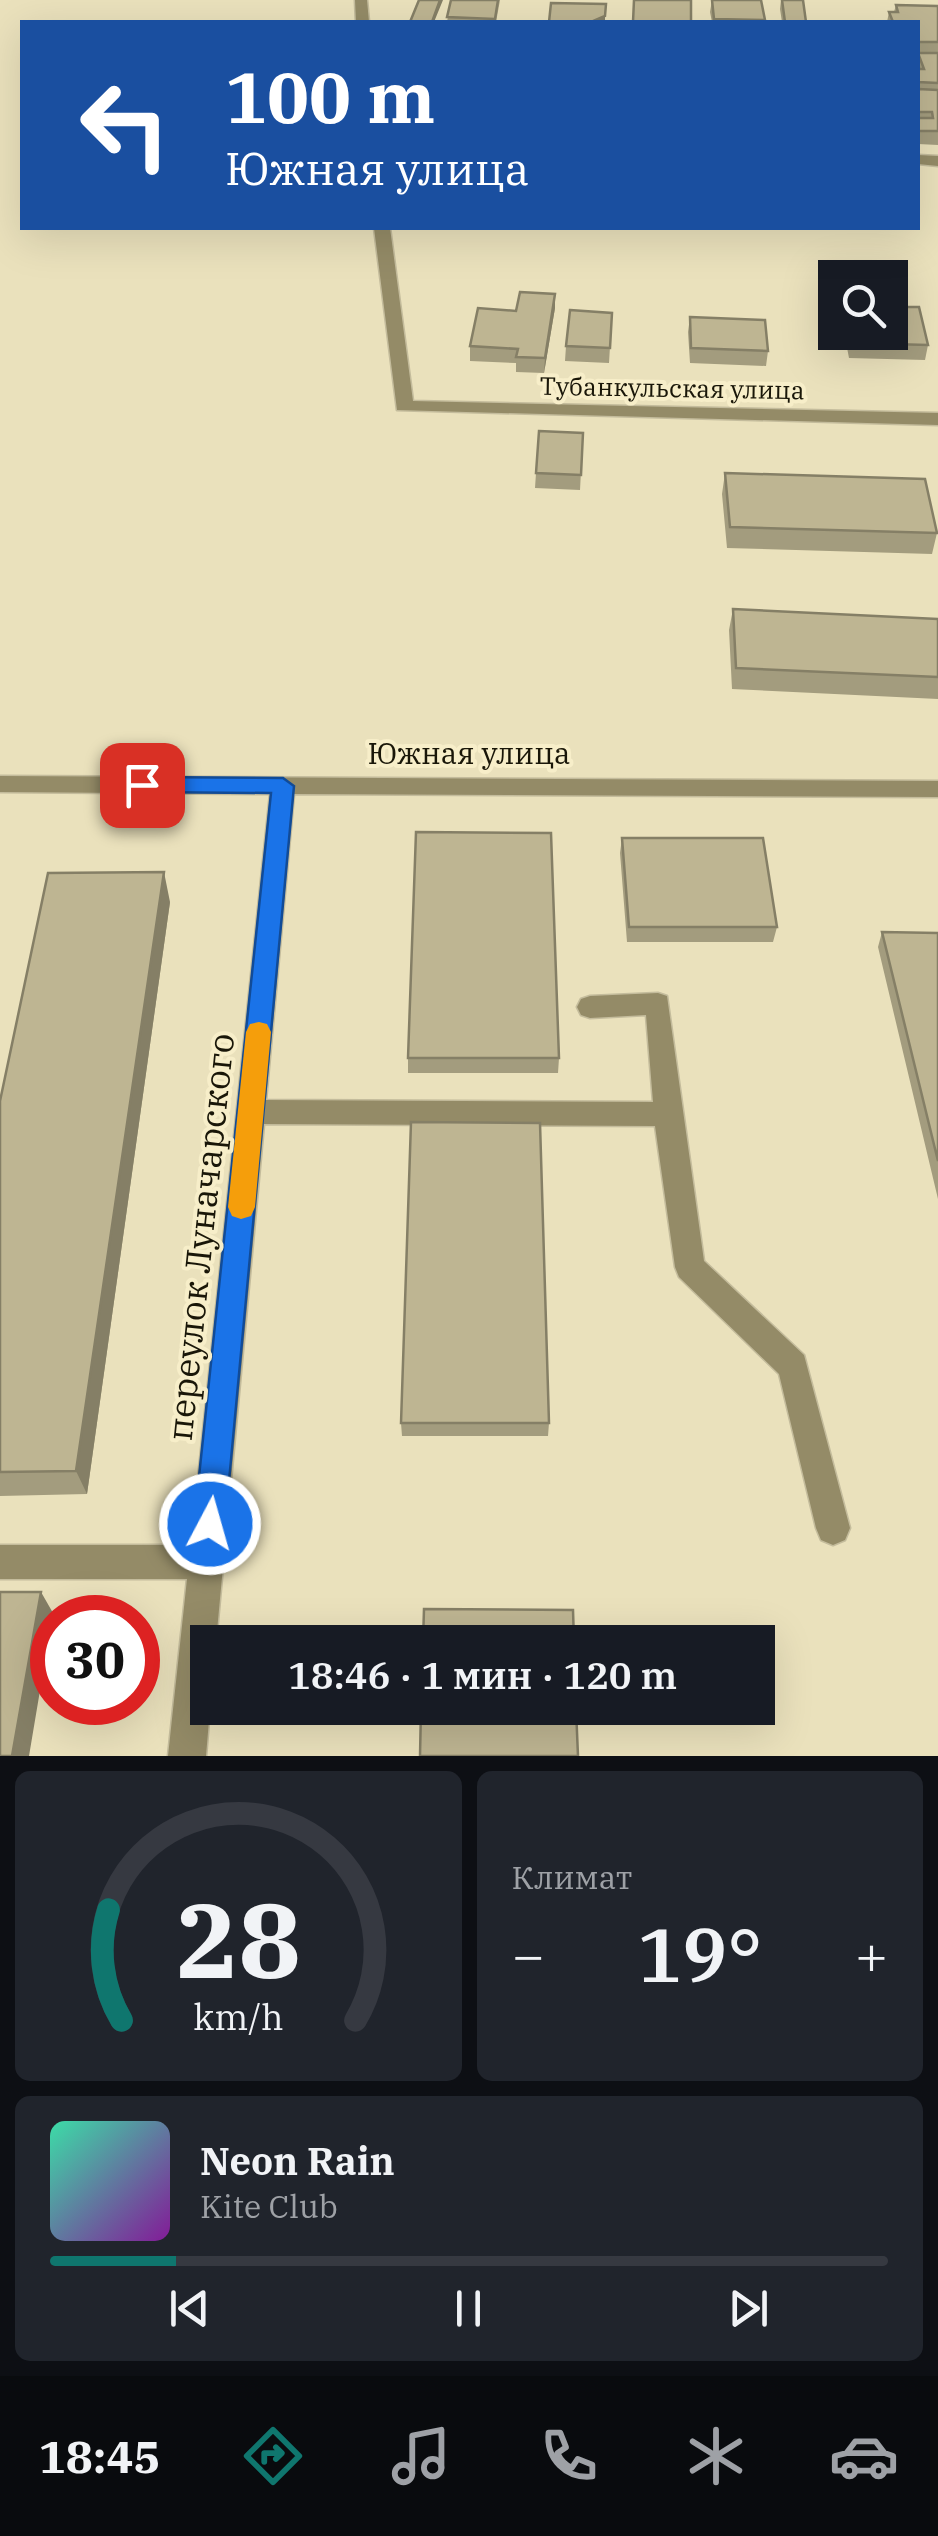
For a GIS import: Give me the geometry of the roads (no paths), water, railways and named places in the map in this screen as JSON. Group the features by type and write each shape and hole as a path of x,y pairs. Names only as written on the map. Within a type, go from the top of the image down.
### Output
{"street":[{"name":"Тубанкульская улица","path":"382,230 404,406 938,419"},
{"name":"Южная улица","path":"0,784 938,789"},
{"name":"переулок Луначарского","path":"187,1756 283,786"},
{"path":"590,1006 658,1004 668,1114 690,1268 793,1366 833,1528"},
{"path":"251,1112 668,1114"},
{"path":"0,1562 206,1562"}]}
